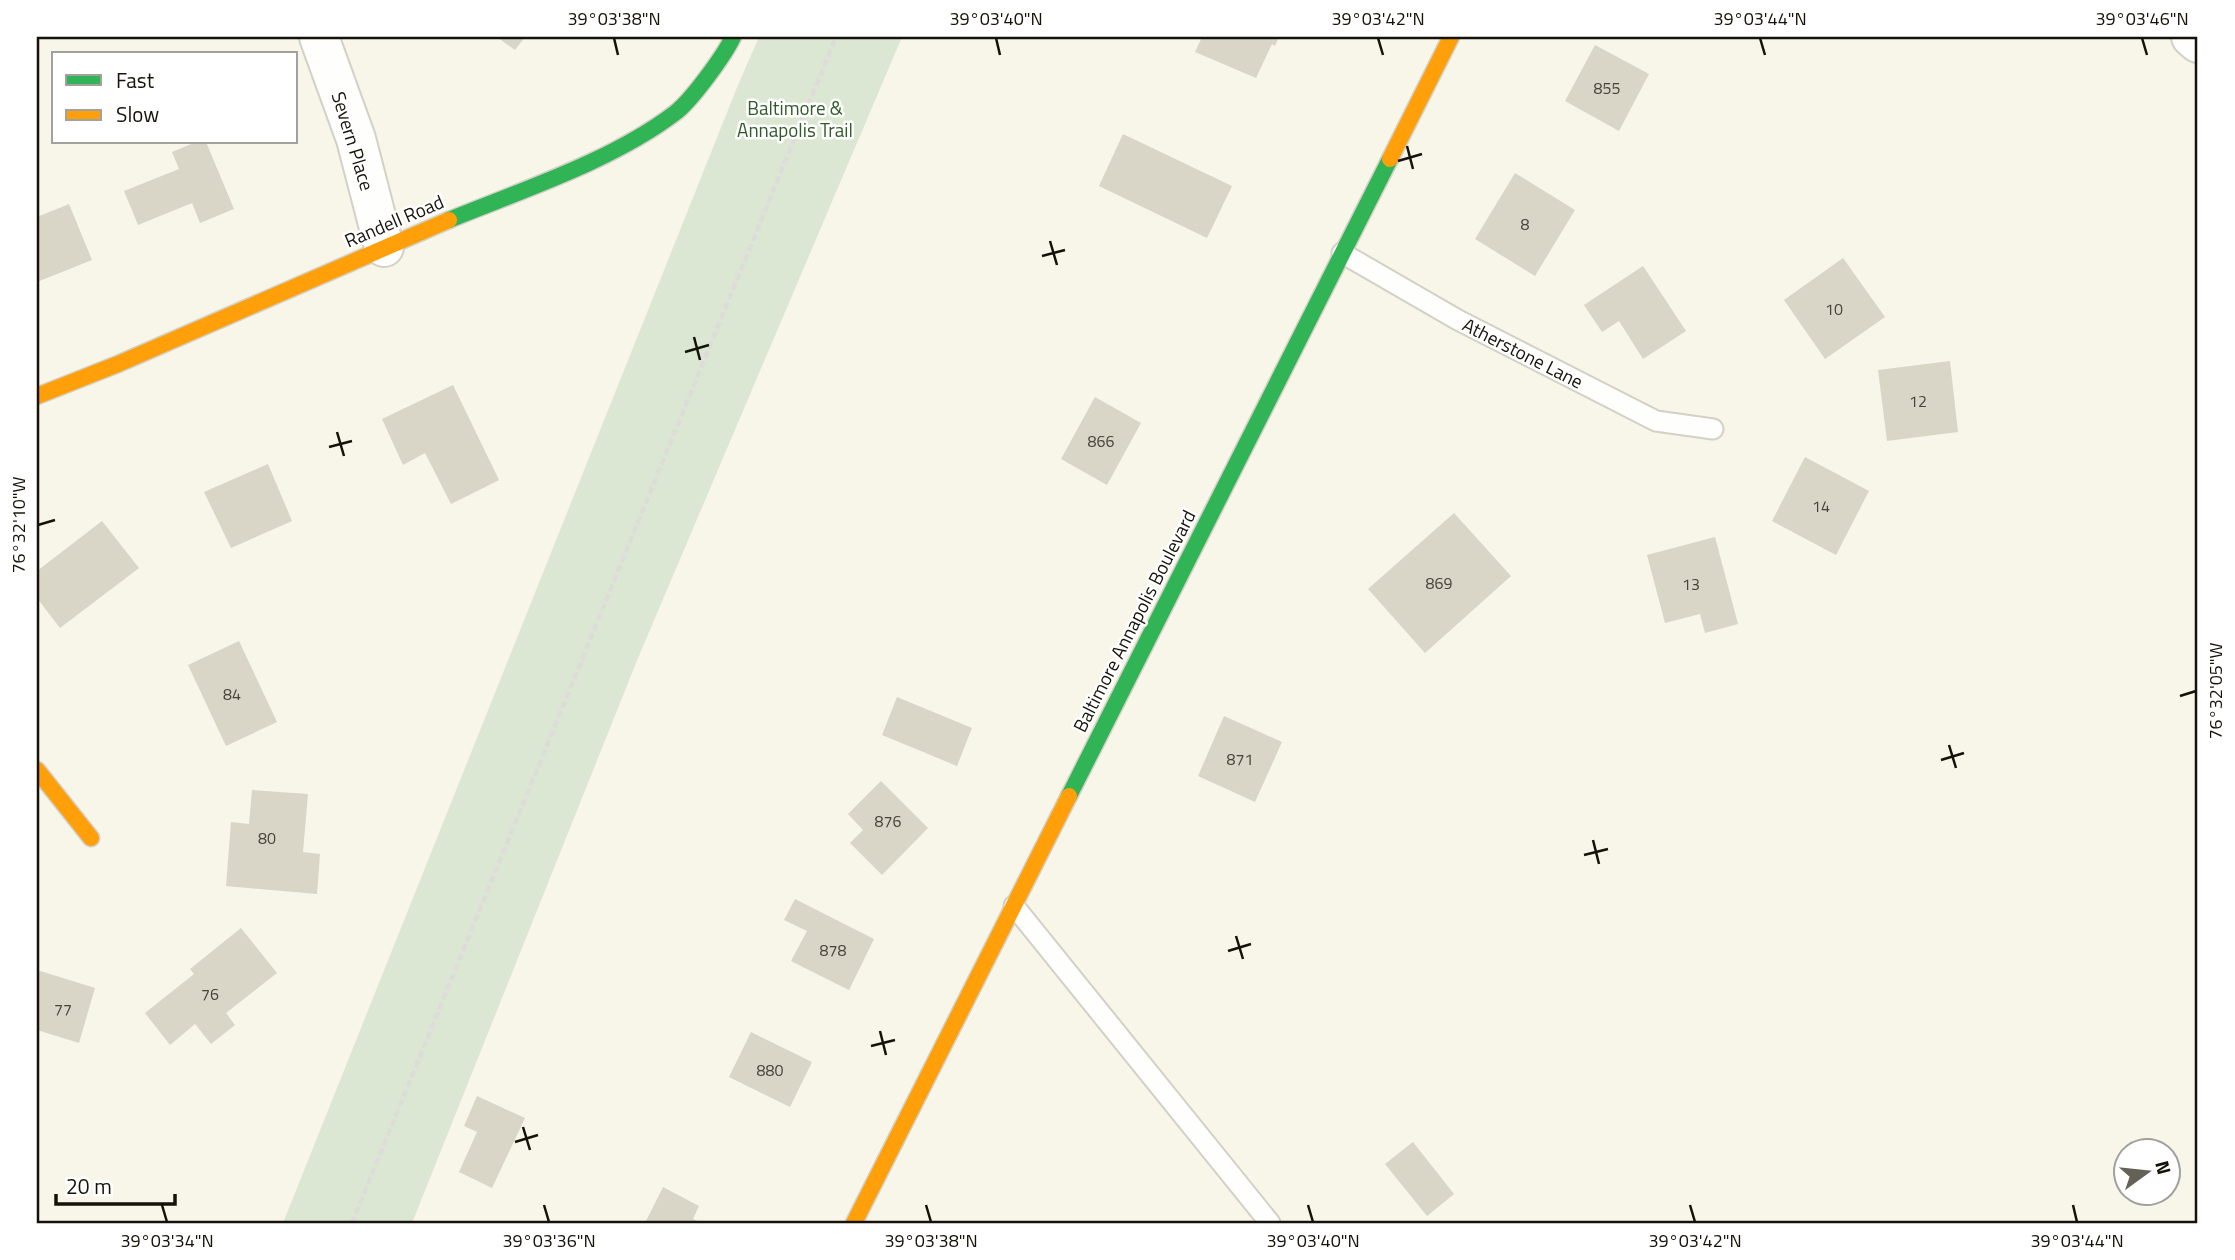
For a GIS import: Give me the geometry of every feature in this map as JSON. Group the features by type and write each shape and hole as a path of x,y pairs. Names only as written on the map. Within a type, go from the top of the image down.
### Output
{"street":[{"name":"Severn Place","path":"318,37 356,139 384,247"},
{"name":"Randell Road","path":"37,396 118,364 384,247 594,160 677,112 707,76 733,37"},
{"name":"Baltimore Annapolis Boulevard","path":"854,1223 1451,37"},
{"path":"2191,37 2198,43"},
{"path":"37,770 91,838"}],"lane":[{"name":"Atherstone Lane","path":"1342,253 1458,320 1656,421 1713,429"},
{"path":"1014,906 1270,1223"}],"path":[{"path":"352,1223 836,37"}],"green space":[{"name":"Baltimore & Annapolis Trail","path":"759,37 902,37 638,658 412,1223 283,1223 738,85"}],"building":[{"path":"497,37 525,37 515,50"},
{"path":"1202,37 1279,37 1275,46 1272,44 1256,78 1195,52"},
{"path":"1595,45 1649,74 1619,131 1565,101"},
{"path":"1123,134 1232,186 1207,238 1099,186"},
{"path":"191,144 207,144 234,209 200,223 192,203 138,225 124,191 179,169 172,152"},
{"path":"1515,173 1575,210 1535,276 1475,239"},
{"path":"69,204 92,260 37,282 37,217"},
{"path":"1843,258 1885,317 1825,359 1784,300"},
{"path":"1643,266 1686,331 1643,359 1619,321 1602,332 1584,305"},
{"path":"1950,361 1958,432 1887,441 1878,370"},
{"path":"453,385 499,480 451,504 425,453 403,465 382,419"},
{"path":"1095,397 1141,423 1107,485 1061,459"},
{"path":"1805,457 1869,491 1836,555 1772,521"},
{"path":"268,464 292,521 231,548 204,492"},
{"path":"1454,513 1511,576 1425,653 1368,589"},
{"path":"102,521 139,568 60,628 37,598 37,571"},
{"path":"1715,537 1738,624 1705,633 1700,614 1665,623 1647,555"},
{"path":"239,641 277,722 226,746 188,665"},
{"path":"897,697 972,728 957,766 882,735"},
{"path":"1224,716 1282,742 1255,802 1198,776"},
{"path":"881,781 928,828 882,875 850,843 863,830 848,814"},
{"path":"252,790 308,794 303,852 320,854 317,894 226,886 231,822 249,824"},
{"path":"795,899 874,939 849,990 791,961 807,931 784,920"},
{"path":"241,928 277,973 226,1013 235,1025 211,1044 195,1024 170,1045 145,1013 194,974 190,969"},
{"path":"37,970 95,988 79,1043 37,1030"},
{"path":"751,1032 812,1062 790,1107 729,1077"},
{"path":"477,1096 525,1118 492,1188 459,1172 477,1132 464,1126"},
{"path":"1413,1142 1454,1194 1427,1216 1385,1164"},
{"path":"663,1187 699,1206 693,1219 702,1223 645,1223"}],"traffic: fast":[{"path":"449,220 566,173 650,130 690,99 733,37"},
{"path":"1069,796 1390,159"}],"traffic: slow":[{"path":"1390,159 1451,37"},
{"path":"37,396 118,364 449,220"},
{"path":"37,770 91,838"},
{"path":"854,1223 1069,796"}]}
